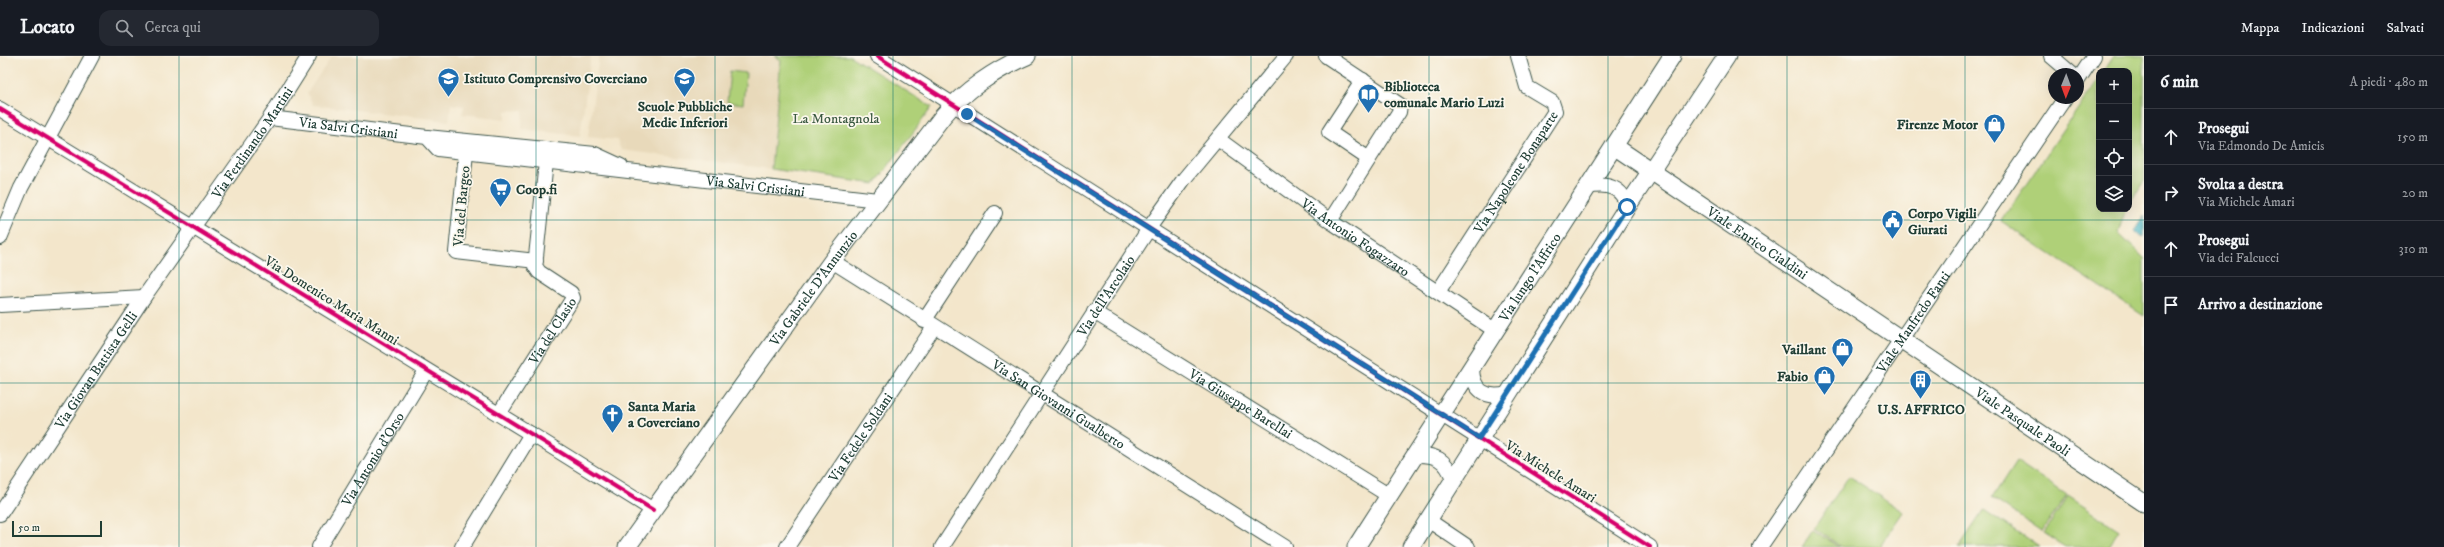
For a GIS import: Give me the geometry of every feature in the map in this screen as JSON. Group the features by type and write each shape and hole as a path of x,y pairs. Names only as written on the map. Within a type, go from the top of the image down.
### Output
{"street":[{"path":"0,238 21,188 92,56"},
{"name":"Via Ferdinando Martini","path":"192,227 270,118 309,56"},
{"name":"Via Michele Amari","path":"878,56 1650,547"},
{"name":"Via Gabriele D'Annunzio","path":"627,547 832,261 953,104 984,80 1026,56"},
{"name":"Via dell'Arcolaio","path":"942,547 1148,229 1184,180 1286,56"},
{"path":"1326,56 1399,103 1401,107 1330,221"},
{"name":"Via Napoleone Bonaparte","path":"1438,292 1555,111 1552,102 1527,87 1518,56"},
{"name":"Via lungo l'Affrico","path":"1356,547 1388,495 1472,369 1672,56"},
{"path":"1411,547 1650,170 1727,56"},
{"path":"2051,56 2065,68"},
{"path":"2084,70 2094,56"},
{"path":"1363,80 1329,132 1369,158"},
{"name":"Viale Manfredo Fanti","path":"1760,547 2061,104"},
{"name":"Via Domenico Maria Manni","path":"0,109 426,371 499,414 653,510"},
{"name":"Via Salvi Cristiani","path":"270,118 427,137 595,154 632,171"},
{"name":"Via Salvi Cristiani","path":"427,137 438,149 466,153 878,200"},
{"name":"Via Antonio Fogazzaro","path":"1218,140 1330,221 1496,331"},
{"name":"Viale Enrico Cialdini","path":"1614,146 1902,339"},
{"name":"Via del Bargeo","path":"466,153 456,252 536,261"},
{"path":"536,261 546,162"},
{"path":"1588,186 1604,186 1618,190 1623,195 1627,207"},
{"name":"Via Fedele Soldani","path":"787,547 929,324 995,213"},
{"name":"Via Giovan Battista Gelli","path":"0,514 192,227"},
{"name":"Via del Clasio","path":"499,414 573,298 571,292 536,270 536,261"},
{"name":"Via San Giovanni Gualberto","path":"832,261 929,324 1285,547"},
{"path":"0,305 144,297"},
{"name":"Via Giuseppe Barellai","path":"1094,312 1388,495"},
{"name":"Viale Pasquale Paoli","path":"1902,339 2144,503"},
{"path":"1472,369 1475,384 1481,393 1490,396 1507,394"},
{"name":"Via Antonio d'Orso","path":"318,547 426,371"},
{"path":"462,547 531,434"},
{"path":"1415,455 1431,455 1440,458 1447,464 1453,479"},
{"path":"1428,520 1468,547"}],"shaded area":[{"name":"Istituto Comprensivo Coverciano","path":"332,56 591,56 580,136 522,129 523,110 506,111 506,119 462,114 464,106 451,104 449,121 313,105 307,93"},
{"name":"Scuole Pubbliche Medie Inferiori","path":"599,56 775,56 781,60 771,169 621,150 617,140 588,137"}],"green space":[{"name":"La Montagnola","path":"775,56 850,56 932,107 875,184 771,169 781,60"},
{"path":"2114,56 2144,56 2144,181 2132,199 2132,68 2106,68"},
{"path":"730,71 746,73 743,104 727,102"},
{"path":"2096,82 2096,212 2125,212 2118,233 2144,258 2144,316 2001,221 2081,104 2084,104 2084,100"},
{"path":"2016,461 2067,495 2042,532 1992,498"},
{"path":"1849,476 1903,512 1879,547 1842,547 1814,528"},
{"path":"2068,496 2119,530 2108,547 2066,547 2044,533"},
{"path":"1984,510 2039,547 1959,547"},
{"path":"1813,530 1840,547 1802,547"}],"water":[{"path":"2144,216 2144,238 2134,231"}],"cycle path":[{"path":"877,56 1650,547"},
{"path":"0,109 653,510"}],"place":[{"name":"Istituto Comprensivo Coverciano","path":"448,98"},
{"name":"Scuole Pubbliche Medie Inferiori","path":"685,98"},
{"name":"Biblioteca comunale Mario Luzi","path":"1368,114"},
{"name":"Firenze Motor","path":"1994,144"},
{"name":"Coop.fi","path":"500,208"},
{"name":"Corpo Vigili Giurati","path":"1893,240"},
{"name":"Vaillant","path":"1842,368"},
{"name":"Fabio","path":"1824,396"},
{"name":"U.S. AFFRICO","path":"1921,400"},
{"name":"Santa Maria a Coverciano","path":"613,434"}],"route":[{"path":"967,114 1479,438 1627,207"}]}
